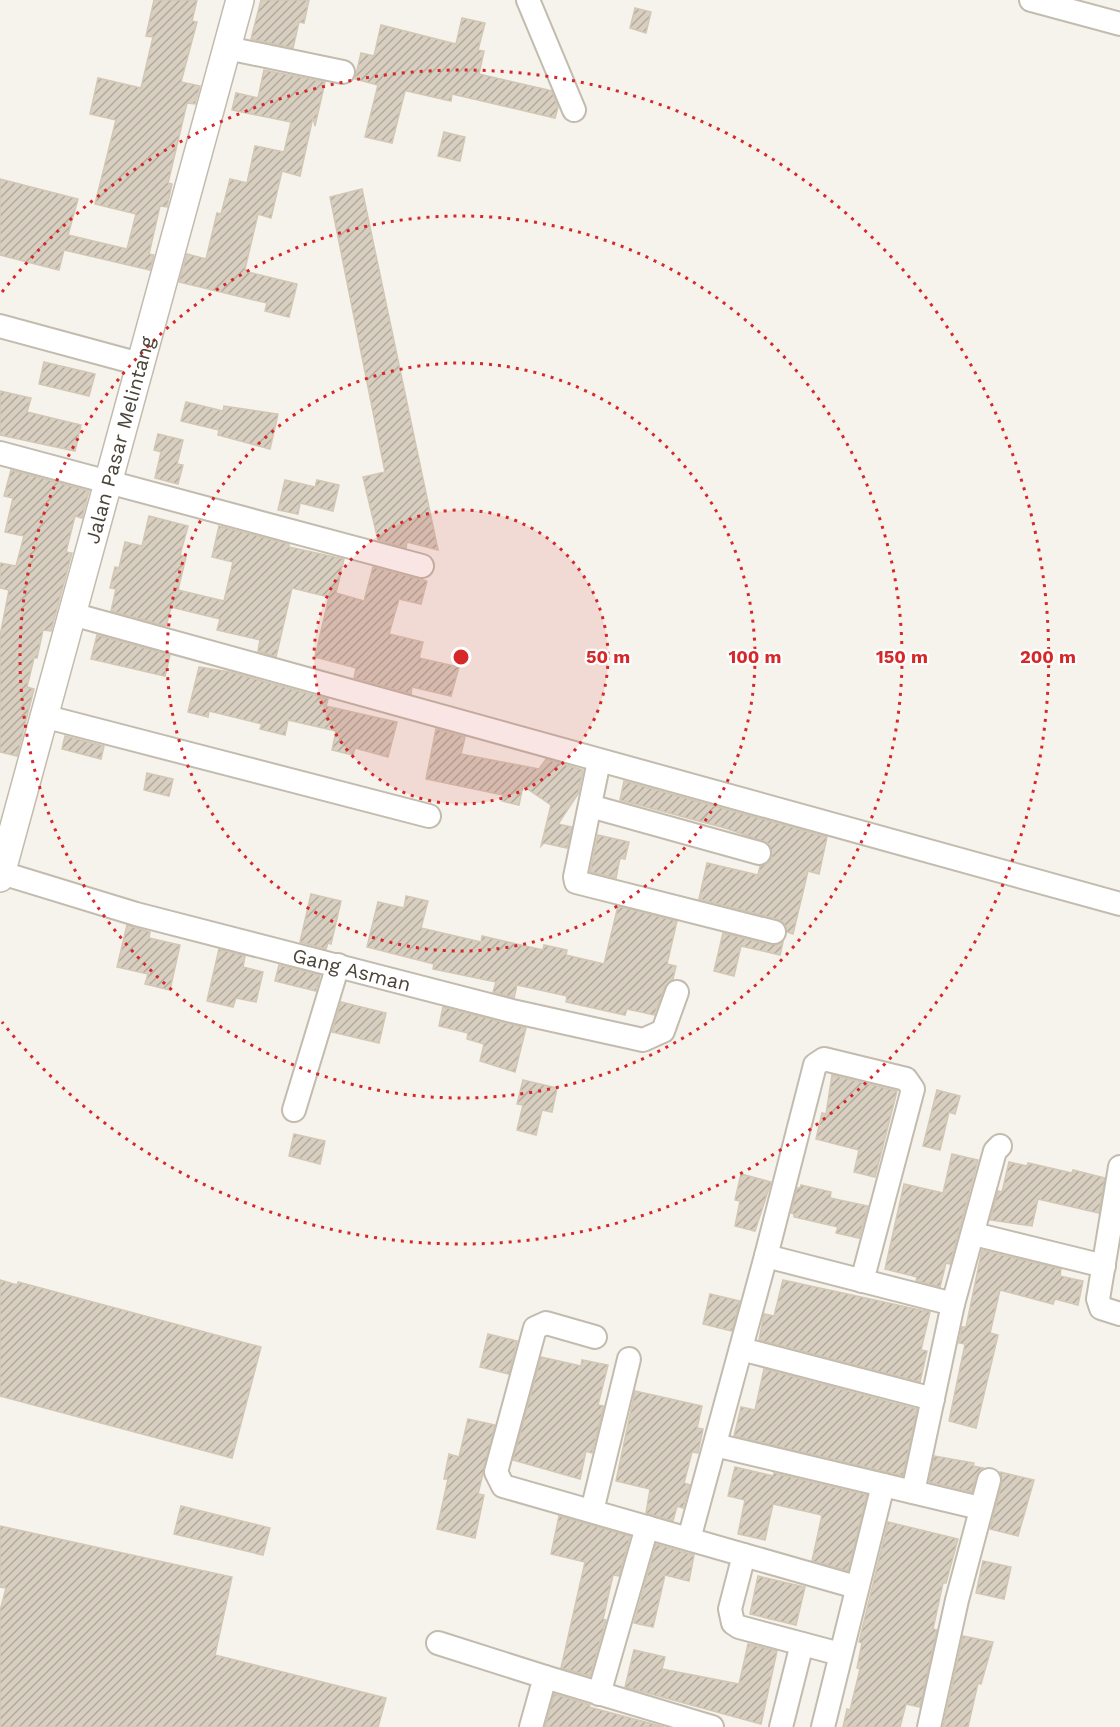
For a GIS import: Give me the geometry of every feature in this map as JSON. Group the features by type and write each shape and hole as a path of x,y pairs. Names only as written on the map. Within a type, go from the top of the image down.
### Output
{"street":[{"name":"Jalan Pasar Melintang","path":"1,875 240,0"},
{"path":"528,0 574,110"},
{"path":"1031,0 1120,24"},
{"path":"227,48 343,72"},
{"path":"0,326 140,364"},
{"path":"0,453 107,484 422,566"},
{"path":"72,614 1120,904"},
{"path":"44,716 429,816"},
{"path":"599,761 575,877 579,884 774,932"},
{"path":"590,806 759,853"},
{"name":"Gang Asman","path":"1,875 136,914 512,1011 643,1040 663,1032 677,992"},
{"path":"294,1110 338,965"},
{"path":"689,1539 815,1065 824,1059 906,1079 913,1089 862,1281"},
{"path":"913,1492 953,1304 995,1151 1000,1146"},
{"path":"1120,1167 1098,1303 1105,1310 1120,1314"},
{"path":"974,1234 1104,1266"},
{"path":"766,1256 953,1304"},
{"path":"595,1337 546,1323 535,1328 496,1472 503,1486 856,1587"},
{"path":"741,1349 933,1399"},
{"path":"592,1511 629,1359"},
{"path":"715,1446 980,1508"},
{"path":"929,1727 980,1508 989,1480"},
{"path":"823,1727 882,1485"},
{"path":"599,1694 646,1527"},
{"path":"744,1556 730,1609 733,1623 840,1654"},
{"path":"438,1643 712,1727"},
{"path":"781,1727 802,1644"},
{"path":"531,1727 545,1677"}],"building":[{"path":"154,0 197,0 192,21 197,22 181,82 200,86 195,104 187,103 168,183 172,184 167,207 160,206 149,254 154,255 150,270 64,250 59,270 0,255 0,179 78,199 68,235 127,249 136,214 95,204 116,120 90,114 98,78 141,88 153,37 146,36"},
{"path":"261,0 309,0 304,23 299,22 293,48 251,39"},
{"path":"635,8 651,12 646,33 630,28"},
{"path":"462,18 485,23 478,50 484,51 479,74 552,91 558,107 555,118 452,94 451,101 405,91 392,143 365,137 378,85 355,79 361,53 374,56 381,25 456,44"},
{"path":"264,70 325,82 315,126 313,117 300,176 282,171 271,218 258,214 245,269 248,272 297,284 289,317 265,311 267,303 179,282 187,254 206,259 217,213 221,214 230,179 247,183 255,146 284,152 291,122 232,110 236,93 258,98"},
{"path":"444,132 465,137 460,161 438,156"},
{"path":"362,189 438,550 407,542 406,548 378,540 363,477 385,472 330,197"},
{"path":"44,362 95,374 89,396 39,384"},
{"path":"0,391 31,398 27,412 81,425 75,451 0,435"},
{"path":"186,402 223,411 224,406 278,414 270,449 218,435 219,430 181,421"},
{"path":"158,434 183,440 177,464 183,465 178,484 155,478 161,452 154,450"},
{"path":"11,470 89,491 82,518 75,516 66,552 72,553 51,631 43,630 37,658 34,658 27,687 34,689 17,756 0,752 0,636 9,590 0,588 0,563 16,566 24,536 5,532 13,498 4,496"},
{"path":"285,480 315,487 317,480 339,485 333,511 300,503 298,514 278,510"},
{"path":"149,516 188,526 180,555 186,557 178,590 224,601 233,562 212,557 219,526 289,544 289,547 344,559 336,593 364,601 373,567 427,581 421,604 399,599 389,634 423,642 419,658 459,667 451,696 412,687 411,694 354,678 356,668 315,657 329,597 292,588 276,657 258,651 260,640 217,630 220,619 171,607 166,626 111,611 116,589 110,588 115,567 119,568 125,542 142,546"},
{"path":"97,635 170,655 165,676 91,659"},
{"path":"199,667 230,672 328,699 326,706 397,722 388,757 355,748 353,755 332,750 336,731 288,720 285,735 260,729 262,724 209,711 208,717 188,712"},
{"path":"436,729 465,737 461,754 539,769 546,759 583,770 578,794 558,824 572,827 567,848 544,843 541,846 551,805 523,786 519,805 502,801 503,795 426,779"},
{"path":"65,736 104,746 101,759 62,749"},
{"path":"147,773 173,779 169,796 144,790"},
{"path":"624,781 827,837 819,874 808,871 793,934 787,932 784,923 777,919 699,899 707,863 758,875 760,866 768,863 772,857 768,843 725,828 620,800"},
{"path":"598,835 629,842 625,859 620,858 616,878 590,872"},
{"path":"311,894 341,901 331,944 328,943 326,949 300,942"},
{"path":"406,896 428,901 421,928 481,942 482,936 543,950 544,945 567,950 566,955 604,964 618,906 677,921 667,964 676,966 673,979 665,987 654,1015 627,1009 625,1015 602,1010 566,1002 567,996 517,985 514,998 493,992 496,982 433,969 434,964 367,947 378,902 404,908"},
{"path":"127,925 150,932 149,938 180,945 170,990 145,984 148,974 117,967"},
{"path":"723,933 771,945 783,942 780,955 741,946 734,976 714,971"},
{"path":"219,949 245,956 243,967 263,972 256,1002 236,998 233,1007 207,1001"},
{"path":"279,965 320,975 316,991 275,981"},
{"path":"341,1002 386,1013 379,1043 332,1032"},
{"path":"443,1007 526,1028 515,1072 480,1061 484,1044 467,1039 468,1033 439,1026"},
{"path":"832,1075 897,1091 875,1177 854,1172 859,1150 816,1139 822,1113 826,1114"},
{"path":"523,1080 557,1088 552,1112 542,1110 536,1135 517,1130 523,1105 517,1104"},
{"path":"937,1090 960,1096 955,1114 949,1112 940,1150 923,1146"},
{"path":"294,1134 325,1141 320,1164 289,1156"},
{"path":"952,1154 978,1160 950,1264 946,1263 940,1287 916,1281 917,1277 885,1269 904,1184 943,1193"},
{"path":"1009,1162 1027,1166 1028,1163 1072,1173 1073,1170 1105,1178 1099,1213 1038,1199 1032,1226 990,1220 998,1191 1002,1192"},
{"path":"741,1174 771,1182 755,1231 735,1226 740,1201 735,1200"},
{"path":"801,1185 831,1192 830,1198 868,1206 859,1238 836,1233 838,1227 794,1217 791,1213 797,1188"},
{"path":"982,1250 1061,1269 1060,1276 1083,1281 1078,1305 1055,1299 1053,1304 1000,1290 990,1333 998,1335 976,1428 949,1421 965,1344 959,1343 962,1327 966,1327"},
{"path":"0,1280 17,1285 18,1282 261,1347 232,1458 0,1396"},
{"path":"783,1280 930,1312 921,1350 927,1351 920,1382 759,1340 764,1314 774,1316"},
{"path":"710,1294 740,1301 732,1331 703,1324"},
{"path":"488,1334 517,1341 509,1374 480,1367"},
{"path":"541,1357 581,1366 582,1360 608,1365 598,1405 604,1406 592,1453 586,1451 580,1479 513,1460"},
{"path":"764,1369 917,1409 903,1476 734,1436 741,1407 755,1410"},
{"path":"635,1391 702,1406 697,1428 703,1429 698,1453 692,1452 684,1483 690,1485 683,1508 677,1506 673,1521 646,1513 650,1489 616,1481"},
{"path":"468,1419 495,1425 478,1494 484,1495 475,1538 437,1529 448,1479 444,1479 449,1454 459,1457"},
{"path":"934,1456 974,1463 973,1466 983,1468 976,1476 972,1492 929,1482"},
{"path":"735,1467 773,1476 774,1473 867,1495 848,1571 812,1561 822,1515 773,1504 765,1540 738,1534 745,1500 728,1496"},
{"path":"1000,1472 1034,1480 1018,1536 990,1529 1002,1483"},
{"path":"181,1506 270,1528 263,1555 174,1534"},
{"path":"559,1516 630,1536 619,1576 613,1575 603,1619 606,1620 590,1676 561,1668 585,1562 551,1554"},
{"path":"888,1522 958,1539 946,1583 943,1583 933,1629 937,1630 920,1707 906,1704 900,1727 843,1727 847,1709 850,1710 860,1669 857,1668 862,1643 859,1642"},
{"path":"0,1526 232,1577 215,1655 386,1698 378,1727 0,1727 0,1611 6,1588 0,1587"},
{"path":"656,1544 694,1555 689,1581 665,1575 653,1627 634,1623"},
{"path":"983,1561 1011,1567 1004,1599 976,1593"},
{"path":"758,1576 805,1587 796,1625 750,1614"},
{"path":"963,1636 993,1642 981,1684 978,1683 968,1727 943,1727"},
{"path":"748,1644 777,1651 761,1724 625,1687 634,1650 665,1657 662,1669 739,1684"},
{"path":"554,1694 590,1705 589,1707 664,1727 545,1727"}]}
